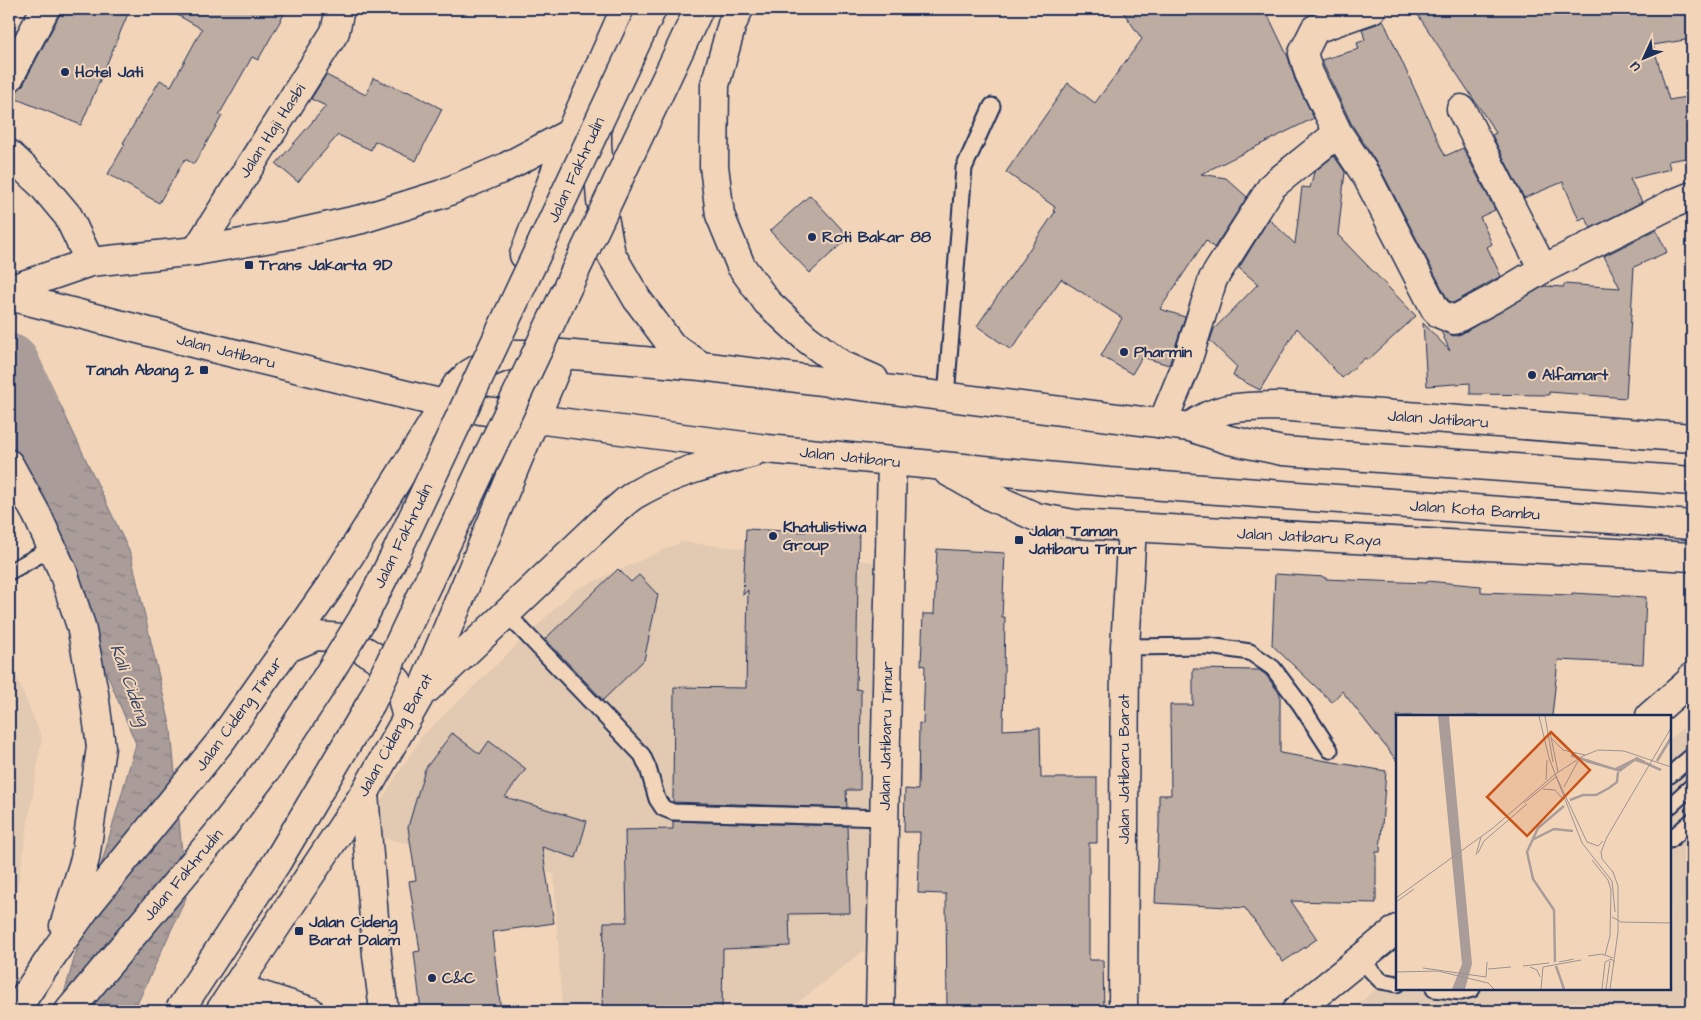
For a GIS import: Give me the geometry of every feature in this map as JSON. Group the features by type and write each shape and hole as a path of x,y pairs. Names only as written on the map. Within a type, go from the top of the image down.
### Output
{"main road":[{"path":"9,78 45,9"},
{"name":"Jalan Haji Hasbi","path":"196,250 335,32 340,9"},
{"path":"536,419 536,405 532,387 514,354 507,336 504,318 506,302 570,133 625,9"},
{"name":"Jalan Fakhrudin","path":"69,1011 220,831 268,768 320,688 362,618 402,542 652,9"},
{"path":"179,1011 277,862 371,703 699,9"},
{"path":"739,9 732,24 715,86 714,166 720,215 741,266 767,302 806,338 842,365 906,392"},
{"path":"1372,9 1315,29 1303,53 1309,73 1338,134 1367,177 1435,309 1440,314 1454,320 1493,299 1543,268 1692,196"},
{"path":"600,67 597,145 601,201 611,254 637,299 672,346 701,366"},
{"path":"1461,109 1543,268"},
{"path":"9,290 90,262 196,250 294,234 371,216 442,194 504,168 570,133"},
{"path":"1162,424 1185,368 1213,279 1272,186 1338,134"},
{"path":"9,154 42,185 68,216 90,262"},
{"name":"Jalan Jatibaru","path":"9,296 208,347 444,404 536,419 766,449 1257,494"},
{"path":"444,404 457,385 469,374 486,364 514,354 562,354 701,366 1190,427 1229,440 1283,451 1692,481"},
{"name":"Jalan Cideng Barat","path":"220,1011 364,794 413,708 562,354"},
{"name":"Jalan Cideng Timur","path":"15,1011 88,905 221,741 338,574 444,404"},
{"name":"Jalan Jatibaru","path":"1190,427 1201,418 1234,407 1277,406 1692,438"},
{"path":"286,649 316,636 343,638 377,658 398,682 413,708 506,613 612,513 635,495 668,478 699,466 766,449"},
{"name":"Jalan Jatibaru Timur","path":"880,1011 892,461"},
{"path":"9,464 37,515 63,572 81,626 94,694 101,747 85,859 58,946"},
{"name":"Jalan Jatibaru Raya","path":"939,466 994,498 1036,517 1074,524 1692,557"},
{"name":"Jalan Kota Bambu","path":"1257,494 1692,525"},
{"name":"Jalan Jatibaru Barat","path":"1123,1011 1125,647 1132,528"},
{"path":"1651,715 1689,682 1692,677"},
{"path":"364,794 377,955 384,1011"},
{"path":"1296,1011 1396,930"},
{"path":"235,987 310,1011"}],"lane":[{"path":"946,396 964,168 992,106"},
{"path":"9,572 52,548"},
{"path":"506,613 642,755 657,799 663,808 673,812 884,818"},
{"path":"1125,647 1209,646 1250,652 1273,668 1300,704 1330,750"},
{"path":"1671,774 1692,756"},
{"path":"1671,805 1692,786"},
{"path":"1671,839 1692,821"},
{"path":"1360,958 1381,981 1396,984"}],"shaded area":[{"path":"681,542 885,563 866,949 787,1011 562,1011 554,874 360,833 423,735 573,591"},
{"path":"9,659 42,738 14,909 9,916"},
{"path":"1692,720 1692,1011 1350,1011 1396,972 1396,990 1671,990 1671,738"}],"water":[{"path":"9,383 56,396 131,555 171,729 186,898 134,1011 59,1011 136,744 9,437"}],"building":[{"name":"Hotel Jati","path":"61,9 130,9 81,125 14,98 17,91 23,85"},
{"path":"167,9 287,9 258,60 252,57 219,115 222,116 194,164 185,159 159,203 108,174 125,144 123,143 160,80 171,86 202,29"},
{"path":"1121,9 1265,9 1288,57 1295,80 1314,118 1201,174 1226,178 1247,197 1214,248 1206,240 1160,309 1185,317 1169,365 1142,357 1132,374 1101,356 1122,318 1061,279 1011,350 977,326 1055,212 1053,211 1055,207 1006,172 1068,83 1095,103 1142,39"},
{"path":"1414,9 1692,9 1692,39 1653,45 1669,100 1692,96 1692,157 1668,161 1670,169 1630,179 1642,202 1591,228 1585,217 1579,220 1563,182 1524,198 1492,135 1496,133"},
{"path":"1383,20 1445,156 1463,148 1495,210 1480,217 1492,244 1487,247 1501,276 1453,303 1448,300 1381,170 1352,125 1321,60 1359,49 1357,43 1365,40 1362,29"},
{"path":"326,75 366,95 373,78 407,91 442,109 416,161 375,141 371,150 338,135 298,182 276,164 326,106 311,99"},
{"path":"1334,156 1345,172 1338,235 1416,316 1368,360 1365,358 1342,378 1297,328 1260,390 1233,376 1237,367 1210,341 1214,329 1258,284 1239,268 1269,219 1295,244 1302,187 1310,188 1314,172"},
{"path":"810,195 849,237 810,273 770,231"},
{"path":"1656,230 1667,252 1634,267 1626,398 1549,392 1549,395 1470,394 1470,383 1427,386 1423,323 1450,351 1441,331 1454,336 1461,334 1544,286 1564,287 1564,284 1620,288 1604,256"},
{"path":"806,526 859,527 856,689 861,690 860,790 846,790 847,808 673,802 674,687 746,688 748,590 743,595 746,529 806,532"},
{"path":"937,549 1005,553 1002,617 1005,617 1003,730 1040,728 1041,778 1097,778 1097,843 1089,843 1089,960 1103,960 1104,1011 947,1011 946,894 918,893 920,832 904,832 905,789 918,790 919,723 923,724 925,666 921,665 923,614 934,614"},
{"path":"618,569 631,582 639,575 658,595 644,660 603,700 545,639"},
{"path":"1275,574 1325,577 1325,579 1427,583 1427,581 1481,586 1481,592 1572,595 1572,593 1646,597 1643,664 1558,660 1552,715 1396,715 1396,760 1342,691 1332,702 1272,645"},
{"path":"1193,669 1259,670 1266,675 1280,694 1280,753 1386,771 1380,852 1376,852 1376,903 1291,901 1317,939 1283,962 1245,908 1155,903 1159,795 1171,795 1170,705 1193,705"},
{"path":"452,733 480,754 489,741 526,769 505,797 587,821 576,858 542,847 554,923 492,932 501,1011 421,1011 414,952 420,951 409,881 416,880 408,827 425,769"},
{"path":"673,821 847,826 850,913 789,914 790,946 723,949 722,1011 602,1011 604,922 627,922 625,830 673,829"}],"waterway":[{"name":"Kali Cideng","path":"9,364 26,401 49,465"}],"place":[{"name":"Hotel Jati","path":"65,72"},
{"name":"Roti Bakar 88","path":"812,237"},
{"name":"Trans Jakarta 9D","path":"249,265"},
{"name":"Pharmin","path":"1124,352"},
{"name":"Tanah Abang 2","path":"204,370"},
{"name":"Alfamart","path":"1532,375"},
{"name":"Khatulistiwa Group","path":"773,536"},
{"name":"Jalan Taman Jatibaru Timur","path":"1019,540"},
{"name":"Jalan Cideng Barat Dalam","path":"299,931"},
{"name":"C&C","path":"432,978"}]}
